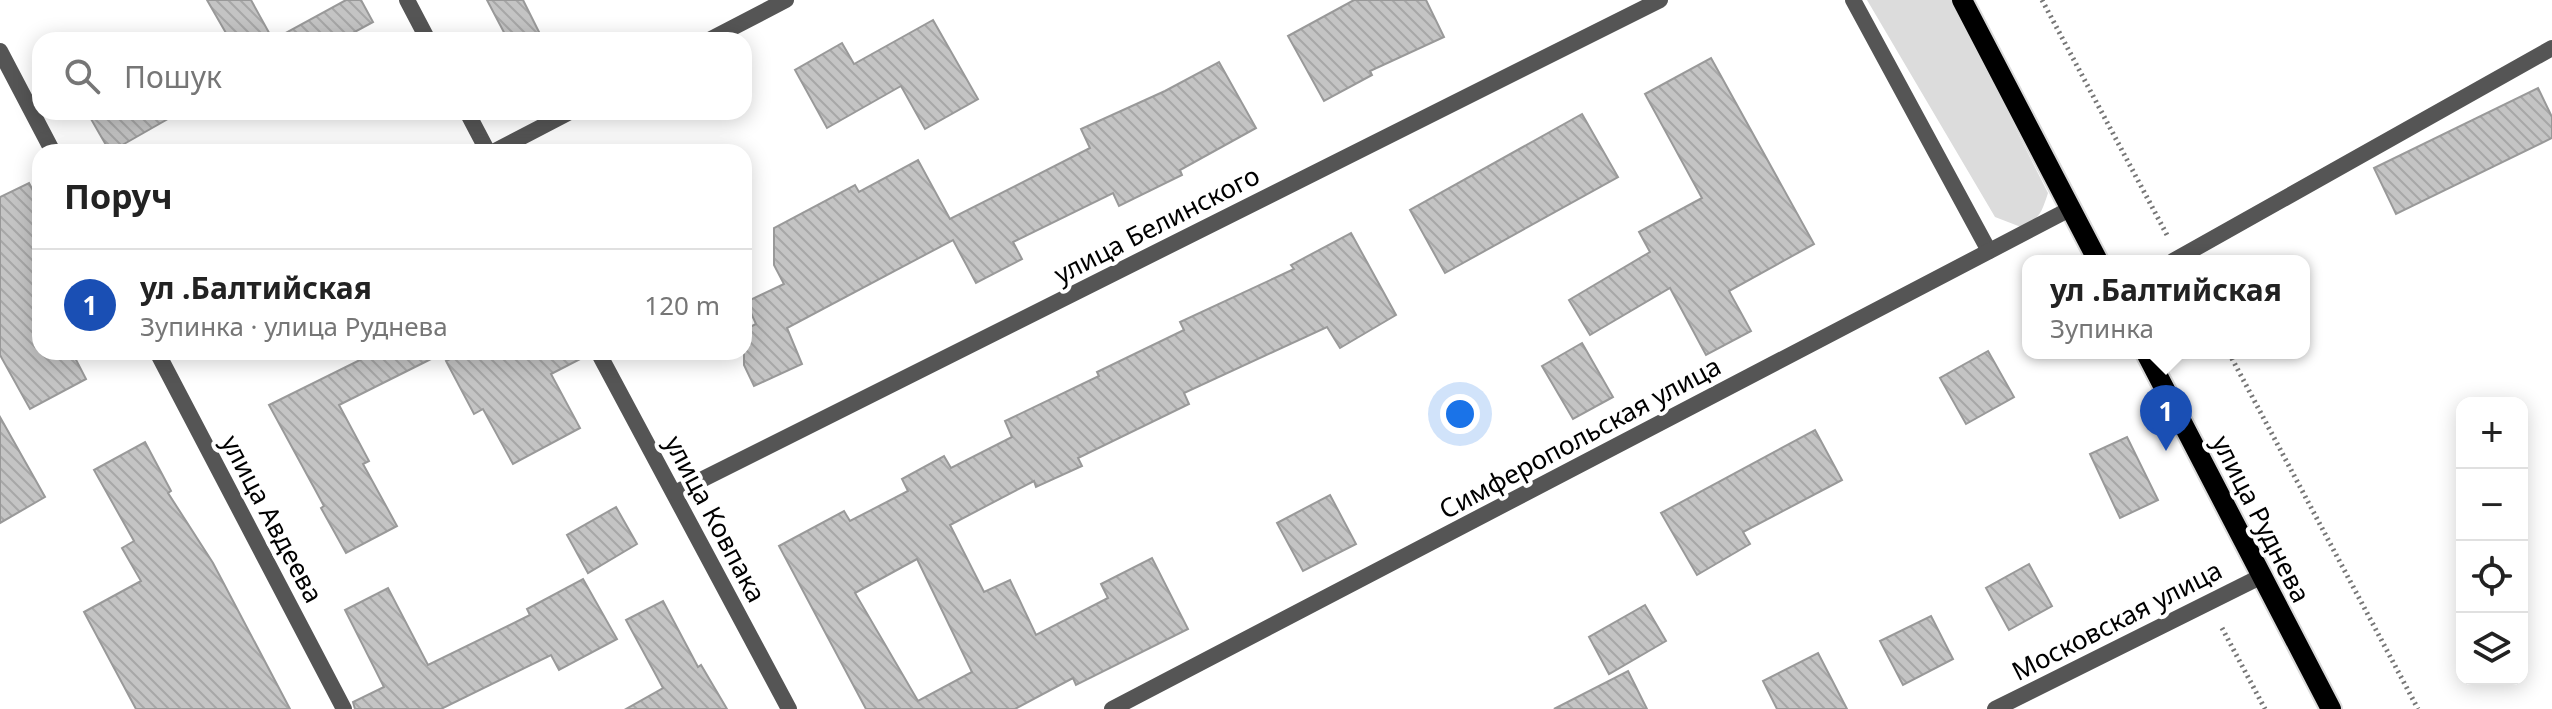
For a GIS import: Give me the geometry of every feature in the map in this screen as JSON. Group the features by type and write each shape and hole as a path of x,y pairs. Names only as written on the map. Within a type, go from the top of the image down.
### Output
{"main road":[{"path":"1962,0 2095,255"},
{"name":"улица Руднева","path":"2149,359 2331,709"}],"street":[{"path":"407,0 424,32"},
{"path":"724,32 786,0"},
{"name":"улица Белинского","path":"675,493 1660,0"},
{"path":"1853,0 1989,251"},
{"path":"2183,255 2552,48"},
{"path":"0,51 32,112"},
{"path":"36,120 49,144"},
{"path":"472,120 486,144"},
{"path":"507,144 554,120"},
{"name":"Симферопольская улица","path":"1112,709 2070,209"},
{"name":"улица Авдеева","path":"161,360 344,709"},
{"name":"улица Ковпака","path":"602,360 789,709"},
{"name":"Московская улица","path":"1995,709 2260,577"}],"path":[{"path":"2042,0 2174,255"},
{"path":"2232,359 2418,709"},
{"path":"2208,603 2265,709"}],"shaded area":[{"path":"1867,0 1951,0 2048,193 2036,218 2021,227 1995,217"}],"building":[{"path":"207,0 251,0 269,32 225,32"},
{"path":"346,0 361,0 373,22 355,32 288,32"},
{"path":"487,0 523,0 539,32 504,32"},
{"path":"1354,0 1426,0 1444,37 1370,71 1372,75 1324,101 1288,36"},
{"path":"933,20 978,99 925,129 901,86 827,128 795,70 842,43 854,64"},
{"path":"1711,58 1814,244 1729,291 1751,331 1706,355 1670,288 1590,335 1569,300 1650,252 1639,232 1702,198 1645,94"},
{"path":"1219,62 1256,128 1180,170 1182,175 1119,206 1113,193 1013,242 1022,259 976,283 953,240 787,328 802,364 754,386 744,365 744,360 752,360 752,326 756,324 752,315 752,299 784,284 774,265 774,228 855,185 859,192 918,160 950,219 1090,148 1081,129 1165,91"},
{"path":"2538,88 2552,117 2552,138 2396,214 2374,168"},
{"path":"1582,114 1618,177 1445,273 1410,210"},
{"path":"92,120 166,120 124,144 105,144"},
{"path":"29,183 32,189 32,360 76,360 86,379 30,409 0,355 0,197"},
{"path":"1351,233 1396,315 1340,348 1327,327 1184,393 1189,404 1078,458 1082,466 1036,487 1034,481 950,525 984,592 1010,580 1036,635 1108,598 1101,584 1152,558 1188,629 1076,685 1073,678 1015,709 866,709 779,546 844,511 850,521 908,491 902,479 944,456 951,468 1012,437 1005,421 1099,376 1097,372 1184,330 1180,322 1294,269 1291,265","holes":["917,559 972,672 918,701 855,593"]},
{"path":"1582,343 1613,397 1573,419 1542,366"},
{"path":"1988,351 2014,397 1966,424 1940,378"},
{"path":"360,360 429,360 339,405 369,461 363,464 397,526 346,553 269,405"},
{"path":"578,360 551,374 580,428 513,464 483,409 474,414 446,361"},
{"path":"0,417 45,497 0,523"},
{"path":"1815,430 1842,480 1743,532 1750,544 1697,575 1661,513"},
{"path":"2127,437 2158,500 2120,518 2090,454"},
{"path":"145,442 171,491 168,493 213,563 290,709 136,709 84,612 141,581 122,548 134,541 94,470"},
{"path":"1330,495 1356,544 1303,571 1277,523"},
{"path":"616,507 637,544 588,573 567,535"},
{"path":"2029,564 2052,606 2009,630 1986,588"},
{"path":"583,579 617,639 559,670 551,655 441,709 355,709 353,702 384,687 345,610 388,588 428,665 530,615 527,609"},
{"path":"663,601 698,667 701,665 727,709 626,709 663,688 626,620"},
{"path":"1645,605 1666,641 1609,674 1589,637"},
{"path":"1931,616 1953,659 1903,685 1880,641"},
{"path":"1818,653 1847,709 1777,709 1763,681"},
{"path":"1628,671 1647,709 1554,709"}],"place":[{"name":"ул .Балтийская","path":"2166,451"}]}
